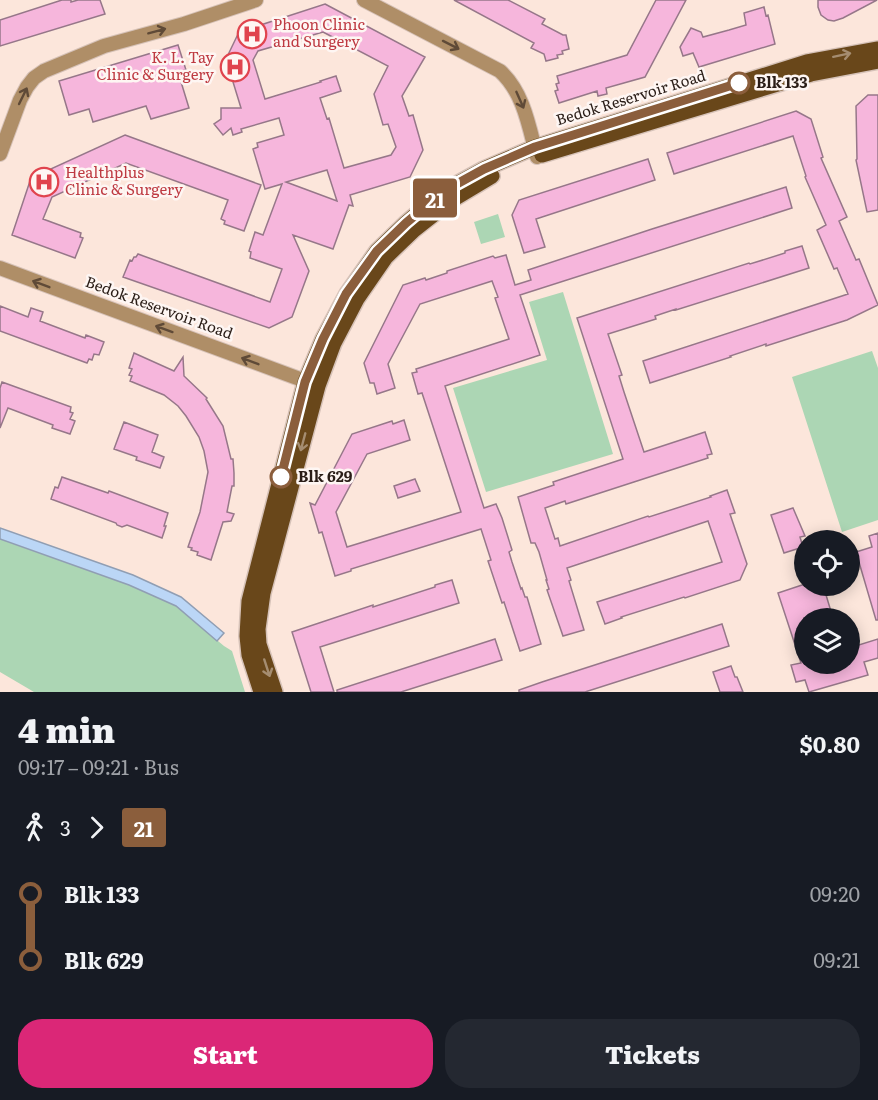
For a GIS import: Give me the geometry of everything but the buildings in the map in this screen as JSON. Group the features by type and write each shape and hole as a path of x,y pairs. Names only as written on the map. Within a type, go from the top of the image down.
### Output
{"main road":[{"name":"Bedok Reservoir Road","path":"275,692 259,644 258,629 263,593 323,339 346,294 377,251 444,191 484,169 809,68 878,49"},
{"name":"Bedok Reservoir Road","path":"809,68 878,61"},
{"name":"Bedok Reservoir Road","path":"261,692 249,655 247,636 249,601 312,384"}],"street":[{"path":"0,154 20,100 34,78 44,71 105,46 184,24 256,0"},
{"path":"364,0 500,71 509,80 522,101 536,152"},
{"name":"Bedok Reservoir Road","path":"0,268 312,384"}],"green space":[{"path":"498,214 505,237 481,244 474,222"},
{"path":"563,292 613,454 486,492 453,388 547,360 529,302"},
{"path":"872,351 878,368 878,520 841,530 792,377"},
{"path":"0,539 129,585 176,606 232,651 245,692 34,692 0,672"}],"water":[{"path":"0,528 133,575 181,597 224,633 217,641 176,606 129,585 0,539"}],"bus line":[{"name":"21","path":"281,477 305,382 323,339 346,294 377,251 406,223 444,191 484,169 535,147 739,83"}],"place":[{"name":"Phoon Clinic and Surgery","path":"252,34"},
{"name":"K. L. Tay Clinic & Surgery","path":"235,67"},
{"name":"Blk 133","path":"739,83"},
{"name":"Healthplus Clinic & Surgery","path":"44,182"},
{"name":"Blk 629","path":"281,477"}]}
